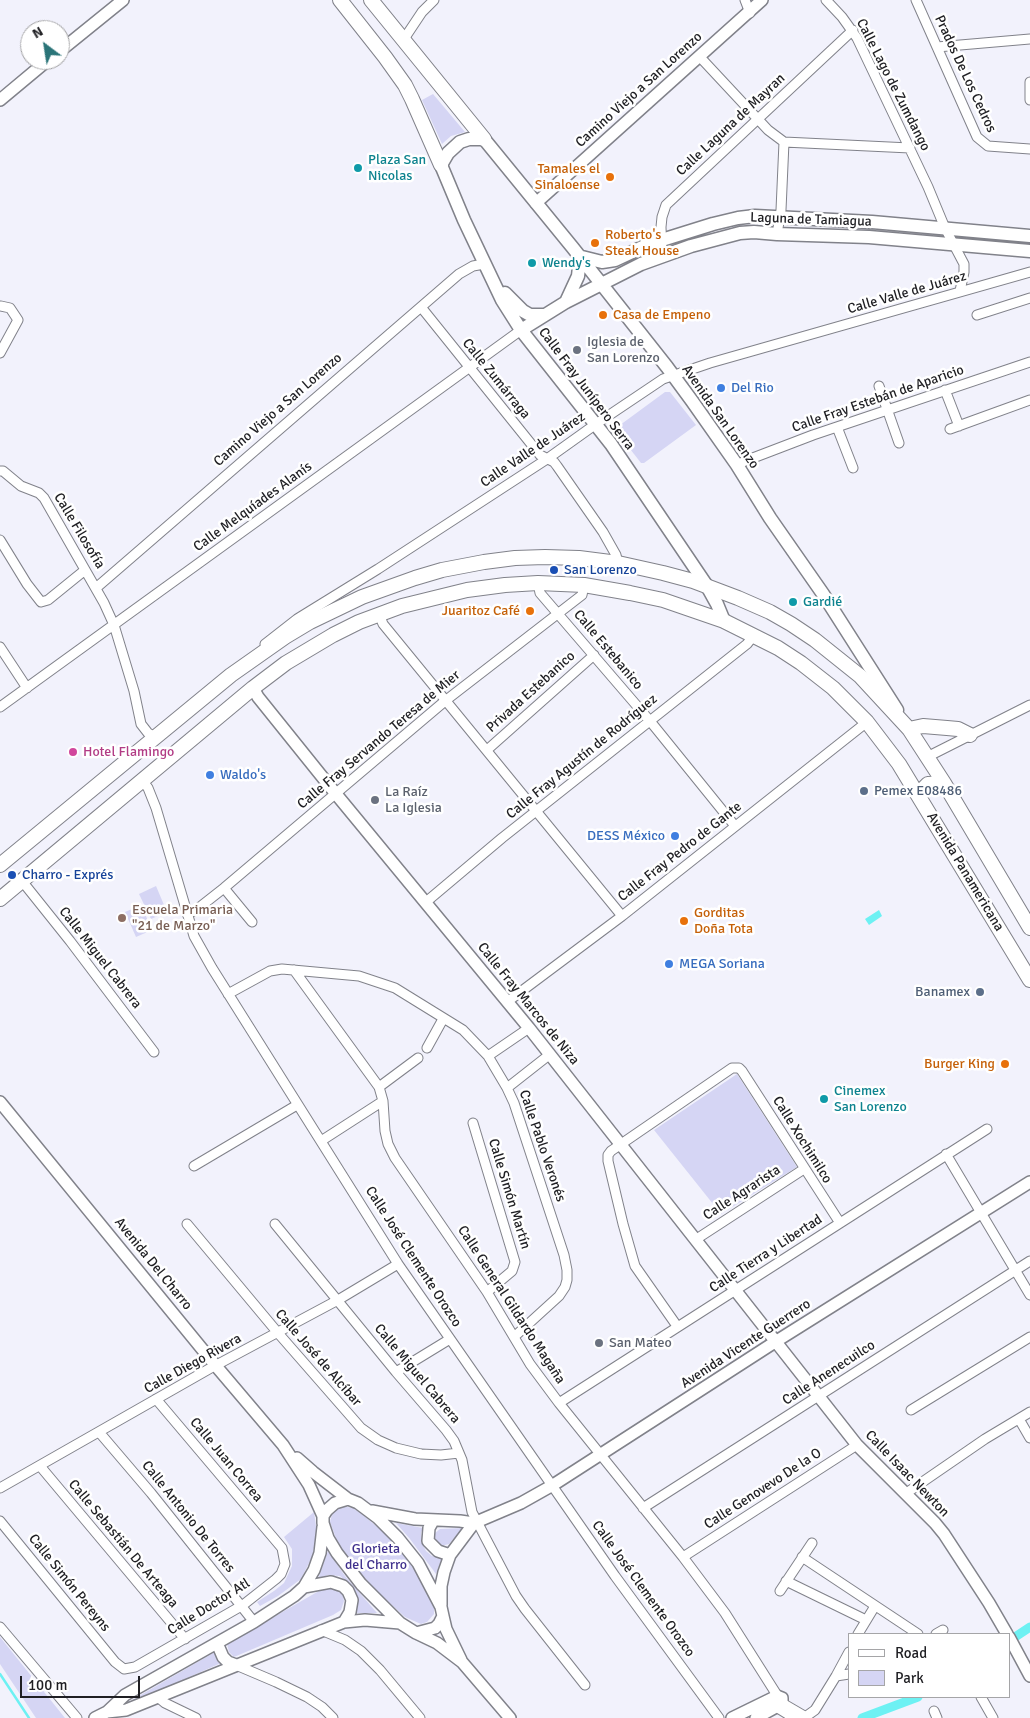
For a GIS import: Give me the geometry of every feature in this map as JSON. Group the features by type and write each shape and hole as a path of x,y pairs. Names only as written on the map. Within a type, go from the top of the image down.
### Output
{"main road":[{"path":"340,0 385,56 404,85 441,165"},
{"path":"371,0 484,139"},
{"path":"441,165 448,153 460,142 469,139 484,139"},
{"name":"Avenida San Lorenzo","path":"484,139 692,401 823,594 909,729"},
{"name":"Calle Fray Junípero Serra","path":"441,165 484,264 502,300 521,330 596,424 707,586 724,621"},
{"name":"Laguna de Tamiagua","path":"579,257 602,262 615,260 649,244 738,218 779,217 945,228 1030,236"},
{"name":"Laguna de Tamiagua","path":"521,330 566,302 641,264 691,246 740,233 869,237 1030,251"},
{"path":"566,302 578,276 579,257"},
{"path":"490,277 523,311 530,314 544,315"},
{"name":"Avenida Panamericana","path":"3,858 219,684 285,637 338,608 389,586 442,570 484,562 545,557 579,558 663,572 707,586 770,612 815,640 860,676 909,729 1030,928"},
{"name":"Avenida Panamericana","path":"0,899 253,688 286,662 333,635 379,614 467,590 538,583 584,585 663,600 724,621 778,648 832,688 867,722 899,764 1030,980"},
{"path":"253,688 248,674 254,658"},
{"path":"219,684 229,687 233,693 228,708"},
{"path":"909,729 923,726 958,729 970,734"},
{"path":"919,795 928,784 944,784"}],"street":[{"path":"70,43 123,0"},
{"path":"404,39 422,12 434,0"},
{"path":"745,0 750,13"},
{"name":"Camino Viejo a San Lorenzo","path":"536,203 750,13 762,0"},
{"name":"Calle Lago de Zumdango","path":"826,0 852,30 910,148 945,228 964,264 960,291"},
{"name":"Prados De Los Cedros","path":"916,0 980,141 988,146 1030,149"},
{"name":"Calle Laguna de Mayran","path":"662,256 662,217 666,205 852,30"},
{"path":"936,47 1030,39"},
{"path":"700,56 758,120 784,142 910,148"},
{"path":"0,100 36,70"},
{"path":"1030,82 1030,100"},
{"path":"777,234 784,142"},
{"name":"Camino Viejo a San Lorenzo","path":"96,588 420,307 460,274 473,266 484,264"},
{"name":"Calle Valle de Juárez","path":"254,658 267,642 297,619 378,570 547,459 660,381 672,375 1030,272"},
{"path":"977,316 1030,298"},
{"path":"0,353 18,320 10,308 1,306"},
{"name":"Calle Zumárraga","path":"420,307 540,455 554,462 603,532 616,555 618,563"},
{"name":"Calle Melquíades Alanís","path":"0,707 521,330"},
{"name":"Calle Fray Estebán de Aparicio","path":"737,465 837,427 1030,362"},
{"path":"879,386 899,443"},
{"path":"945,390 954,428 1030,400"},
{"path":"837,427 853,468"},
{"name":"Calle Filosofía","path":"0,471 4,471 21,486 39,493 44,498 96,588 114,625"},
{"path":"0,540 27,584 41,602 48,600 86,570"},
{"name":"Calle Estebanico","path":"538,583 540,592 650,721 735,826"},
{"name":"Calle Fray Servando Teresa de Mier","path":"187,914 196,910 224,888 445,701 582,595 584,585"},
{"path":"379,614 383,624 622,916"},
{"path":"114,625 134,691 141,724 148,733 155,737"},
{"name":"Calle Fray Agustín de Rodríguez","path":"426,902 536,811 747,644 754,635"},
{"path":"0,647 27,688"},
{"name":"Privada Estebanico","path":"487,750 594,655"},
{"name":"Calle Fray Marcos de Niza","path":"253,688 258,697 336,794 529,1028 775,1342"},
{"path":"927,757 1030,705"},
{"name":"Calle Fray Pedro de Gante","path":"507,1002 622,916 867,722"},
{"name":"Calle José Clemente Orozco","path":"142,780 148,788 156,808 187,914 201,949 228,994 398,1264 615,1576 719,1718"},
{"name":"Calle Miguel Cabrera","path":"22,881 154,1052"},
{"path":"224,888 252,922"},
{"name":"Calle Pablo Veronés","path":"228,994 270,971 282,969 359,976 376,980 395,988 463,1030 488,1056 508,1088 514,1103 564,1255 567,1270 565,1288 559,1296 514,1337"},
{"name":"Calle General Gildardo Magaña","path":"294,970 379,1087 383,1101 385,1131 391,1151 488,1292 530,1364 725,1613 776,1699"},
{"path":"427,1048 444,1019"},
{"path":"488,1056 529,1028"},
{"path":"508,1088 549,1055"},
{"path":"379,1087 418,1058"},
{"name":"Calle Xochimilco","path":"621,1145 732,1068 739,1068 840,1223"},
{"path":"321,1141 383,1101"},
{"name":"Avenida Del Charro","path":"0,1102 283,1445 306,1479 323,1520 328,1538 351,1572 400,1623"},
{"path":"194,1166 297,1105"},
{"name":"Calle Simón Martín","path":"473,1123 515,1262 512,1270 488,1292"},
{"name":"Calle Tierra y Libertad","path":"559,1403 987,1129"},
{"path":"621,1145 611,1151 608,1155 608,1161 632,1257 639,1273 677,1326"},
{"path":"946,1154 1030,1295"},
{"name":"Calle Agrarista","path":"696,1240 804,1169"},
{"name":"Avenida Vicente Guerrero","path":"476,1523 521,1503 602,1455 775,1342 1030,1182"},
{"name":"Calle José de Alcíbar","path":"188,1224 278,1333 361,1428 378,1440 396,1448 421,1454 441,1455 459,1453"},
{"name":"Calle Miguel Cabrera","path":"275,1224 446,1430 459,1453 476,1523 525,1609 586,1685"},
{"name":"Calle Anenecuilco","path":"643,1508 1030,1262"},
{"name":"Calle Diego Rivera","path":"0,1488 156,1399 338,1300 398,1264"},
{"path":"911,1410 1030,1337"},
{"path":"396,1372 450,1339"},
{"name":"Calle Isaac Newton","path":"775,1342 857,1445 944,1534 1006,1633"},
{"name":"Calle Juan Correa","path":"156,1399 274,1539"},
{"path":"905,1494 985,1439 1030,1412"},
{"path":"1019,1419 1030,1438"},
{"name":"Calle Antonio De Torres","path":"99,1432 151,1493 254,1622"},
{"name":"Avenida Del Charro","path":"283,1445 313,1472 348,1499 370,1511"},
{"name":"Calle Genovevo De la O","path":"683,1557 857,1445"},
{"name":"Calle Sebastián De Arteaga","path":"40,1466 185,1639"},
{"path":"95,1718 107,1712 125,1695 254,1622 294,1596 304,1587 314,1570 320,1553 323,1520 327,1510 335,1503 348,1499"},
{"path":"370,1511 433,1521 476,1523"},
{"path":"370,1511 387,1526 408,1550 427,1579 442,1612 439,1624 435,1628 416,1633"},
{"name":"Calle Simón Pereyns","path":"0,1521 115,1662"},
{"path":"433,1521 428,1528 428,1541 438,1551 450,1555"},
{"path":"462,1662 446,1629 442,1612 441,1586 450,1555 476,1523"},
{"name":"Calle Doctor Atl","path":"115,1662 124,1668 135,1667 242,1606 276,1579 283,1569 282,1548 274,1539"},
{"path":"780,1591 812,1543"},
{"path":"802,1557 916,1633"},
{"path":"786,1581 866,1620"},
{"path":"304,1587 331,1582 343,1586 352,1600 350,1612 344,1622"},
{"path":"859,1633 875,1606"},
{"path":"107,1712 126,1710 159,1698 321,1630 344,1622 364,1620 400,1623 437,1643 462,1662 510,1718"},
{"path":"0,1627 77,1718"},
{"path":"321,1630 345,1640 361,1651 380,1670 420,1718"},
{"name":"Calle Isaac Newton","path":"1010,1639 1030,1676"},
{"path":"217,1643 222,1656 228,1662 276,1682 307,1698 322,1707 333,1718"},
{"path":"776,1699 805,1718 815,1710 848,1654"},
{"path":"836,1676 848,1674"},
{"path":"159,1698 165,1703 196,1718"},
{"path":"982,1698 993,1718"},
{"path":"732,1718 776,1699"},
{"path":"756,1718 776,1699"},
{"path":"776,1699 794,1718"}],"green space":[{"path":"433,94 465,132 451,136 442,144 422,100"},
{"path":"665,392 670,392 696,425 644,463 641,463 616,431 616,428"},
{"path":"156,886 167,912 151,919 139,894"},
{"path":"141,905 152,930 136,937 125,912"},
{"path":"737,1074 797,1167 721,1214 654,1130"},
{"name":"Glorieta del Charro","path":"341,1506 353,1508 363,1515 388,1536 402,1552 421,1579 434,1607 434,1614 427,1622 421,1624 405,1617 369,1584 344,1553 330,1522 333,1511"},
{"path":"314,1512 317,1533 312,1557 301,1579 278,1596 260,1606 257,1602 284,1583 292,1566 292,1549 284,1537"},
{"path":"396,1523 423,1528 421,1533 422,1543 426,1551 432,1556 442,1558 436,1574 410,1539"},
{"path":"463,1528 449,1544 441,1546 437,1543 435,1533 440,1529"},
{"path":"328,1551 345,1576 377,1613 354,1613 356,1594 340,1576 328,1575 318,1579"},
{"path":"333,1587 339,1590 344,1601 341,1610 333,1615 234,1657 229,1652 227,1644 324,1588"},
{"path":"0,1637 65,1718 36,1718 0,1664"},
{"path":"215,1652 221,1663 133,1702 132,1700"}],"water":[{"path":"879,910 882,916 869,925 865,919"}],"waterway":[{"path":"1010,1640 1030,1627"},
{"path":"0,1674 29,1718"},
{"path":"862,1718 915,1698"}],"place":[{"name":"Plaza San Nicolas","path":"358,168"},
{"name":"Tamales el Sinaloense","path":"610,177"},
{"name":"Roberto's Steak House","path":"595,243"},
{"name":"Wendy's","path":"532,263"},
{"name":"Casa de Empeno","path":"603,315"},
{"name":"Iglesia de San Lorenzo","path":"577,350"},
{"name":"Del Rio","path":"721,388"},
{"name":"San Lorenzo","path":"554,570"},
{"name":"Gardié","path":"793,602"},
{"name":"Juaritoz Café","path":"530,611"},
{"name":"Hotel Flamingo","path":"73,752"},
{"name":"Waldo's","path":"210,775"},
{"name":"Pemex E08486","path":"864,791"},
{"name":"La Raíz La Iglesia","path":"375,800"},
{"name":"DESS México","path":"675,836"},
{"name":"Charro - Exprés","path":"12,875"},
{"name":"Escuela Primaria \"21 de Marzo\"","path":"122,918"},
{"name":"Gorditas Doña Tota","path":"684,921"},
{"name":"MEGA Soriana","path":"669,964"},
{"name":"Banamex","path":"980,992"},
{"name":"Burger King","path":"1005,1064"},
{"name":"Cinemex San Lorenzo","path":"824,1099"},
{"name":"San Mateo","path":"599,1343"}]}
